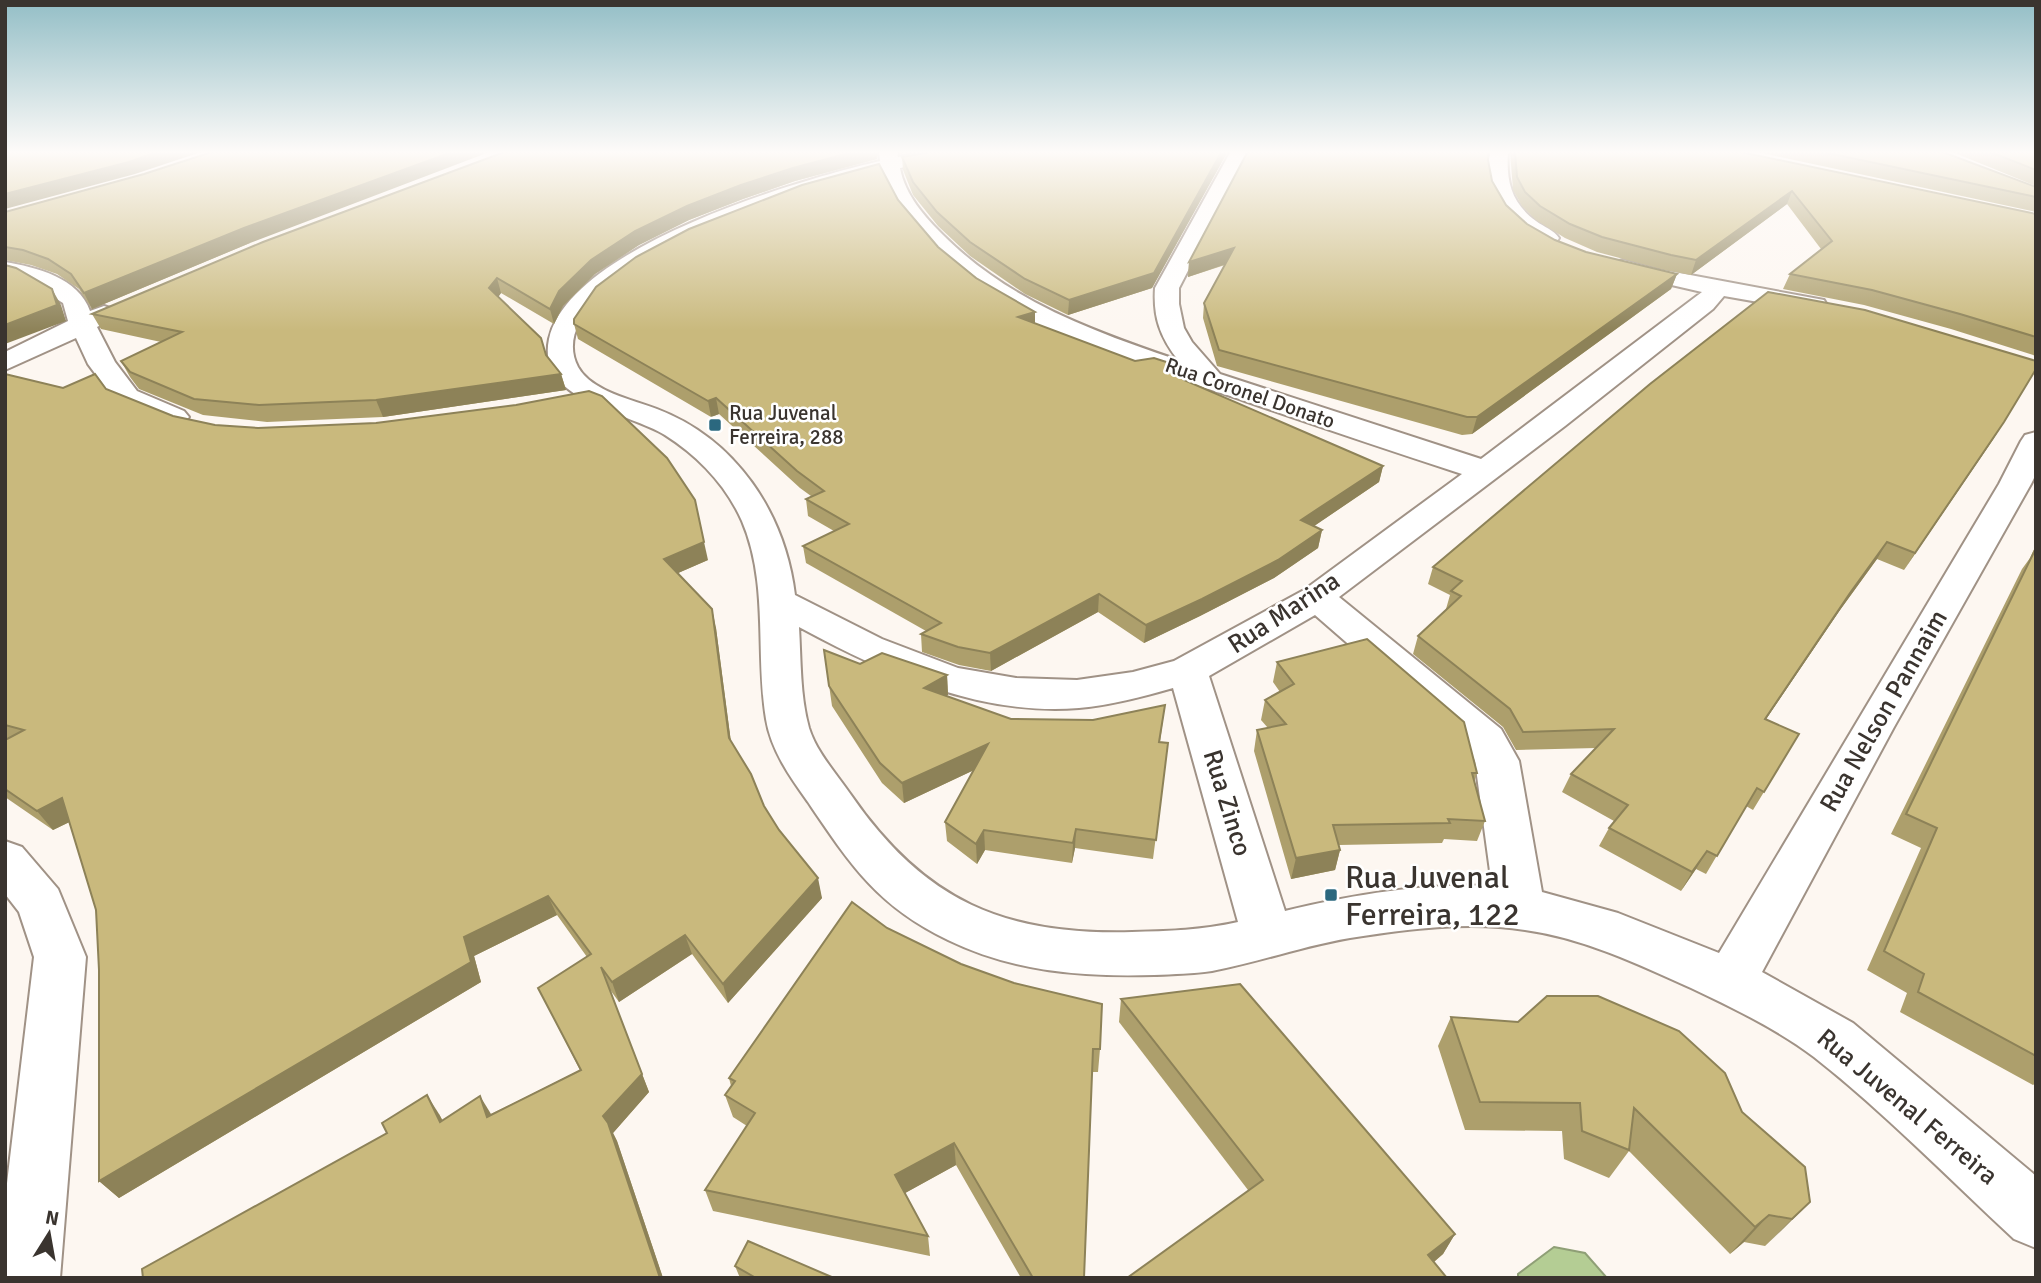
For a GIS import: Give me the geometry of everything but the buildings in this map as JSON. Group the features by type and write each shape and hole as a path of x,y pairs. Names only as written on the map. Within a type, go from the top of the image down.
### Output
{"street":[{"name":"Rua Juvenal Ferreira","path":"738,211 671,238 609,279 581,302 566,322 558,351 569,374 596,396 664,423 695,443 725,469 752,508 772,553 787,726 799,758 871,858 915,898 973,929 1028,949 1089,955 1205,950 1347,919 1422,910 1502,907 1561,917 1633,940 1730,981 1828,1037 1932,1122 2036,1217"},
{"name":"Rua Coronel Donato","path":"911,211 939,246 972,275 1047,320 1086,337 1485,471"},
{"path":"1209,211 1167,288 1165,310 1174,338 1211,380"},
{"path":"1512,211 1527,226 1568,248"},
{"path":"1602,262 1843,312"},
{"path":"5,269 33,274 74,299 82,324 103,364 127,397 204,427"},
{"name":"Rua Marina","path":"778,601 868,648 951,680 1016,692 1077,694 1133,686 1188,671 1317,598 1704,304 1718,288"},
{"path":"5,362 120,307"},
{"path":"559,403 596,396"},
{"name":"Rua Nelson Pannaim","path":"1730,981 1873,727 2015,484 2036,441"},
{"path":"1317,598 1474,728 1491,748 1497,761 1520,910"},
{"name":"Rua Zinco","path":"1188,671 1267,935"},
{"path":"5,860 41,903 60,957 28,1278"}],"shaded area":[{"path":"1554,1247 1585,1253 1607,1278 1518,1278 1518,1274"}],"place":[{"name":"Rua Juvenal Ferreira, 288","path":"715,425"},
{"name":"Rua Juvenal Ferreira, 122","path":"1331,895"}]}
